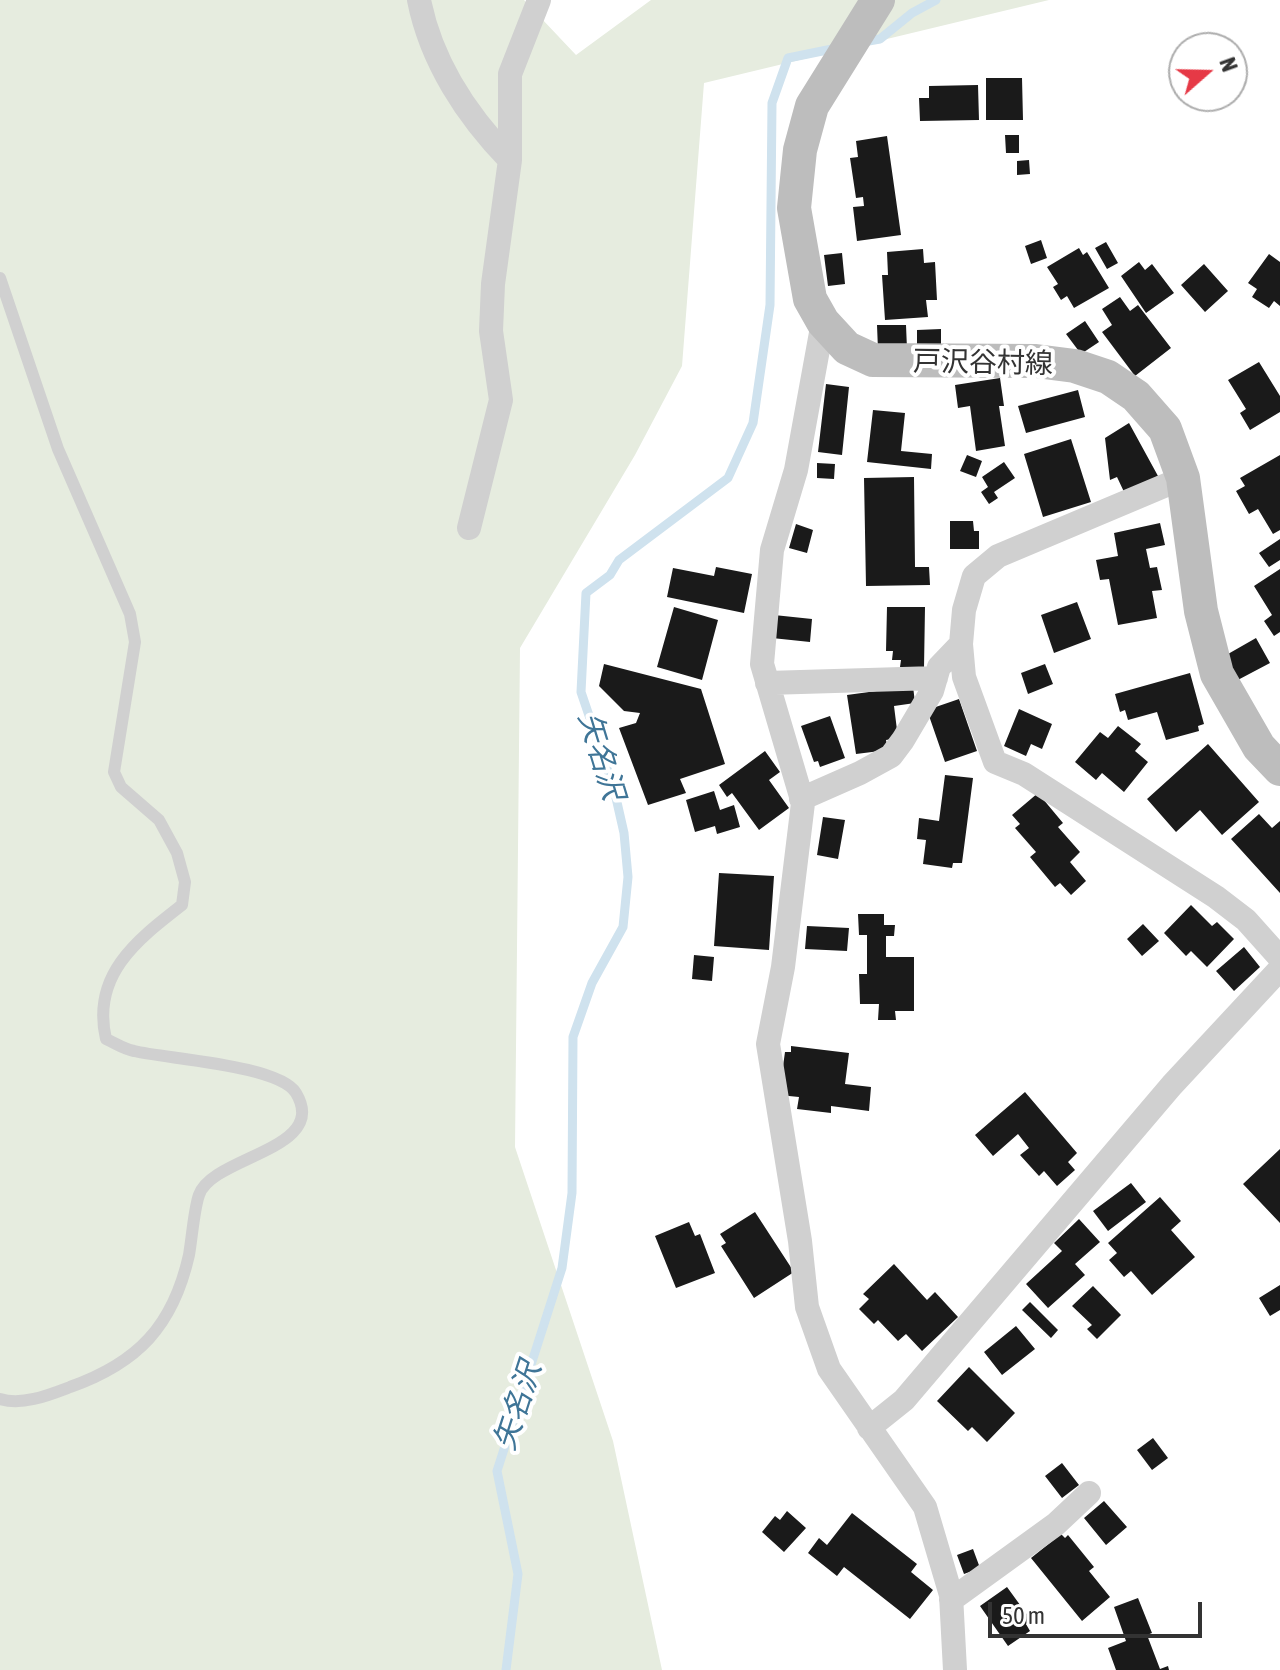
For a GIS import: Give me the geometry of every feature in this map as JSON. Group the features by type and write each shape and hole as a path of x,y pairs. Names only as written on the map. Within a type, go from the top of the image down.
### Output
{"main road":[{"name":"戸沢谷村線","path":"878,0 812,106 800,150 794,208 810,299 823,322 847,348 873,360 1036,361 1075,366 1108,377 1136,396 1165,429 1183,478 1201,611 1217,674 1259,747 1280,769"}],"street":[{"path":"419,0 424,23 468,111 510,160"},
{"path":"469,528 501,400 491,331 493,284 510,160 510,74 539,0"},
{"path":"823,322 796,470 772,550 762,664 803,803 783,967 768,1044 800,1241 807,1307 829,1369 925,1507 951,1600 955,1670"},
{"path":"1183,478 998,556 974,576 964,610 961,644 964,677 995,762 1024,774 1216,897 1246,920 1280,958"},
{"path":"801,799 891,756 932,691 939,667 961,644"},
{"path":"767,683 936,678"},
{"path":"869,1428 904,1400 1172,1085 1280,969"},
{"path":"951,1600 1056,1524 1089,1493"}],"lane":[{"path":"0,278 58,449 130,614 135,642 114,772 121,787 159,820 177,853 185,882 182,905 128,950 108,985 101,1021 106,1039 131,1050 275,1076 295,1091 302,1113 295,1132 266,1151 216,1175 199,1193 184,1276 166,1321 123,1364 97,1378 48,1396 10,1402 0,1399"}],"shaded area":[{"path":"0,0 524,0 576,55 651,0 1049,0 704,83 682,366 635,455 520,648 515,1147 613,1441 662,1670 0,1670"}],"building":[{"path":"986,78 1022,78 1023,120 986,120"},
{"path":"978,85 979,120 920,121 919,98 929,98 929,86"},
{"path":"1005,135 1019,135 1019,153 1006,153"},
{"path":"887,136 901,235 857,241 853,207 864,206 863,197 856,198 850,158 858,157 856,141"},
{"path":"1029,160 1030,174 1017,175 1017,161"},
{"path":"1041,240 1047,258 1031,264 1025,246"},
{"path":"1106,242 1118,263 1107,269 1095,248"},
{"path":"1079,248 1083,255 1087,252 1109,288 1074,308 1067,296 1061,300 1053,287 1058,284 1047,267"},
{"path":"923,249 924,263 935,262 937,300 926,300 928,317 885,320 882,275 888,275 887,252"},
{"path":"842,253 845,284 828,286 824,255"},
{"path":"1269,254 1280,262 1280,306 1274,301 1269,308 1252,297 1257,289 1248,283"},
{"path":"1139,262 1145,270 1152,264 1174,293 1146,313 1121,276"},
{"path":"1204,264 1228,291 1205,312 1181,285"},
{"path":"1120,297 1130,311 1138,305 1171,348 1135,376 1102,332 1112,325 1102,309"},
{"path":"1085,321 1099,342 1081,354 1066,334"},
{"path":"877,325 906,325 907,349 878,350"},
{"path":"941,329 941,351 917,352 917,330"},
{"path":"1259,362 1280,396 1280,412 1250,430 1240,413 1246,409 1228,380"},
{"path":"1000,378 1004,406 999,406 1005,446 976,451 970,406 958,408 955,385"},
{"path":"826,384 849,387 842,455 818,452"},
{"path":"1078,390 1085,417 1026,433 1018,406"},
{"path":"873,410 905,413 901,451 932,454 931,469 867,462"},
{"path":"1129,423 1158,476 1125,494 1117,477 1110,480 1105,438"},
{"path":"1071,439 1091,502 1043,517 1024,454"},
{"path":"967,455 982,461 976,477 960,471"},
{"path":"1280,455 1280,530 1273,534 1258,509 1249,514 1236,491 1245,486 1240,478"},
{"path":"1004,462 1015,478 994,492 998,498 989,504 981,492 988,487 982,477"},
{"path":"817,463 835,464 834,479 817,478"},
{"path":"914,477 915,567 929,567 930,585 866,586 864,478"},
{"path":"950,521 973,521 974,531 979,531 979,549 950,549"},
{"path":"1160,523 1165,545 1146,549 1150,568 1157,567 1162,590 1152,591 1157,618 1118,625 1109,579 1100,580 1096,560 1118,556 1114,533"},
{"path":"796,524 813,530 807,553 789,548"},
{"path":"1280,539 1280,560 1269,567 1259,553"},
{"path":"716,567 752,574 744,613 667,597 673,568 714,576"},
{"path":"1280,569 1280,632 1274,636 1264,621 1272,615 1254,586"},
{"path":"1077,602 1091,639 1054,653 1041,615"},
{"path":"674,607 718,620 702,680 657,667"},
{"path":"887,607 925,607 924,668 900,667 901,660 892,660 893,651 886,651"},
{"path":"774,615 812,619 810,642 772,638"},
{"path":"1256,638 1270,663 1234,682 1221,658"},
{"path":"604,664 701,689 725,764 680,779 686,793 648,805 619,728 636,723 640,713 624,711 599,686"},
{"path":"1045,664 1053,684 1028,694 1021,673"},
{"path":"1190,673 1204,724 1198,726 1199,731 1166,740 1157,712 1128,720 1125,710 1120,712 1115,694"},
{"path":"913,686 915,703 894,706 898,738 886,740 888,750 856,754 847,695"},
{"path":"959,699 977,751 945,762 927,710"},
{"path":"1019,709 1052,724 1042,749 1031,744 1026,756 1004,746"},
{"path":"830,716 845,758 820,767 818,761 814,762 801,726"},
{"path":"1118,726 1141,744 1135,751 1148,762 1124,792 1102,773 1096,780 1075,762 1100,732 1108,738"},
{"path":"1208,744 1259,802 1222,835 1200,810 1176,832 1147,799"},
{"path":"765,751 780,772 769,780 789,808 759,830 732,793 727,797 719,785"},
{"path":"945,775 973,778 962,863 953,863 952,868 923,864 926,840 917,839 919,818 939,821"},
{"path":"714,791 720,810 734,805 740,827 717,834 715,826 695,832 686,800"},
{"path":"1038,793 1063,823 1058,827 1080,852 1070,862 1086,881 1071,895 1060,883 1055,887 1030,857 1036,852 1015,828 1020,824 1012,815"},
{"path":"1259,814 1272,828 1280,821 1280,893 1231,839"},
{"path":"823,817 845,820 838,859 817,855"},
{"path":"719,873 774,876 769,950 714,946"},
{"path":"1191,905 1212,926 1217,922 1234,939 1207,967 1191,951 1186,956 1164,933"},
{"path":"858,914 884,914 884,925 895,925 894,936 886,936 886,957 914,957 914,1011 895,1011 896,1020 878,1020 879,1004 860,1004 859,974 867,974 867,935 859,935"},
{"path":"1143,924 1159,941 1142,956 1127,939"},
{"path":"807,926 849,928 847,951 805,949"},
{"path":"1244,947 1260,967 1234,991 1216,971"},
{"path":"694,955 714,957 712,981 692,979"},
{"path":"791,1046 849,1053 845,1084 871,1087 869,1111 831,1106 831,1113 797,1109 799,1097 779,1095 785,1052 791,1052"},
{"path":"1025,1092 1077,1153 1068,1162 1075,1170 1057,1186 1044,1171 1039,1176 1020,1155 1029,1148 1018,1134 993,1156 975,1135"},
{"path":"1280,1149 1280,1223 1243,1184"},
{"path":"1131,1183 1146,1202 1108,1231 1093,1211"},
{"path":"1160,1197 1181,1221 1171,1230 1195,1257 1152,1295 1131,1271 1124,1277 1109,1260 1117,1253 1108,1243"},
{"path":"755,1212 794,1272 754,1298 721,1246 726,1243 720,1234"},
{"path":"1079,1219 1100,1242 1075,1264 1085,1275 1048,1308 1026,1284 1062,1251 1054,1243"},
{"path":"689,1222 695,1236 700,1234 715,1273 676,1288 655,1236"},
{"path":"894,1264 927,1300 935,1292 958,1317 922,1351 906,1334 898,1341 878,1320 874,1324 859,1309 869,1299 863,1294"},
{"path":"1280,1285 1280,1310 1270,1316 1259,1298"},
{"path":"1093,1286 1121,1315 1097,1339 1087,1329 1092,1325 1072,1306"},
{"path":"1030,1302 1058,1330 1051,1338 1022,1310"},
{"path":"1016,1326 1035,1349 1002,1375 984,1352"},
{"path":"969,1367 1015,1413 987,1442 972,1427 968,1431 937,1401"},
{"path":"1153,1438 1168,1458 1152,1470 1137,1450"},
{"path":"1062,1463 1079,1485 1062,1498 1045,1476"},
{"path":"1104,1501 1127,1527 1106,1545 1084,1518"},
{"path":"787,1511 806,1528 784,1552 762,1532 775,1516 780,1520"},
{"path":"852,1513 917,1564 911,1572 933,1590 910,1619 844,1567 837,1576 808,1553 819,1538 827,1545"},
{"path":"1061,1534 1065,1538 1068,1535 1094,1567 1089,1571 1110,1597 1082,1621 1031,1558"},
{"path":"973,1549 980,1568 964,1574 957,1555"},
{"path":"1007,1587 1031,1620 1026,1624 1030,1631 1008,1646 980,1606"},
{"path":"1138,1598 1152,1633 1147,1635 1160,1669 1168,1666 1169,1670 1116,1670 1108,1648 1126,1641 1114,1607"}],"waterway":[{"name":"矢名沢","path":"863,42 880,39 912,13 936,0"},
{"name":"矢名沢","path":"506,1670 518,1574 497,1471 562,1268 572,1193 573,1037 592,983 623,927 628,877 624,833 614,789 581,692 586,593 610,575 619,560 728,478 753,423 770,305 772,103 788,58 837,48"}]}
